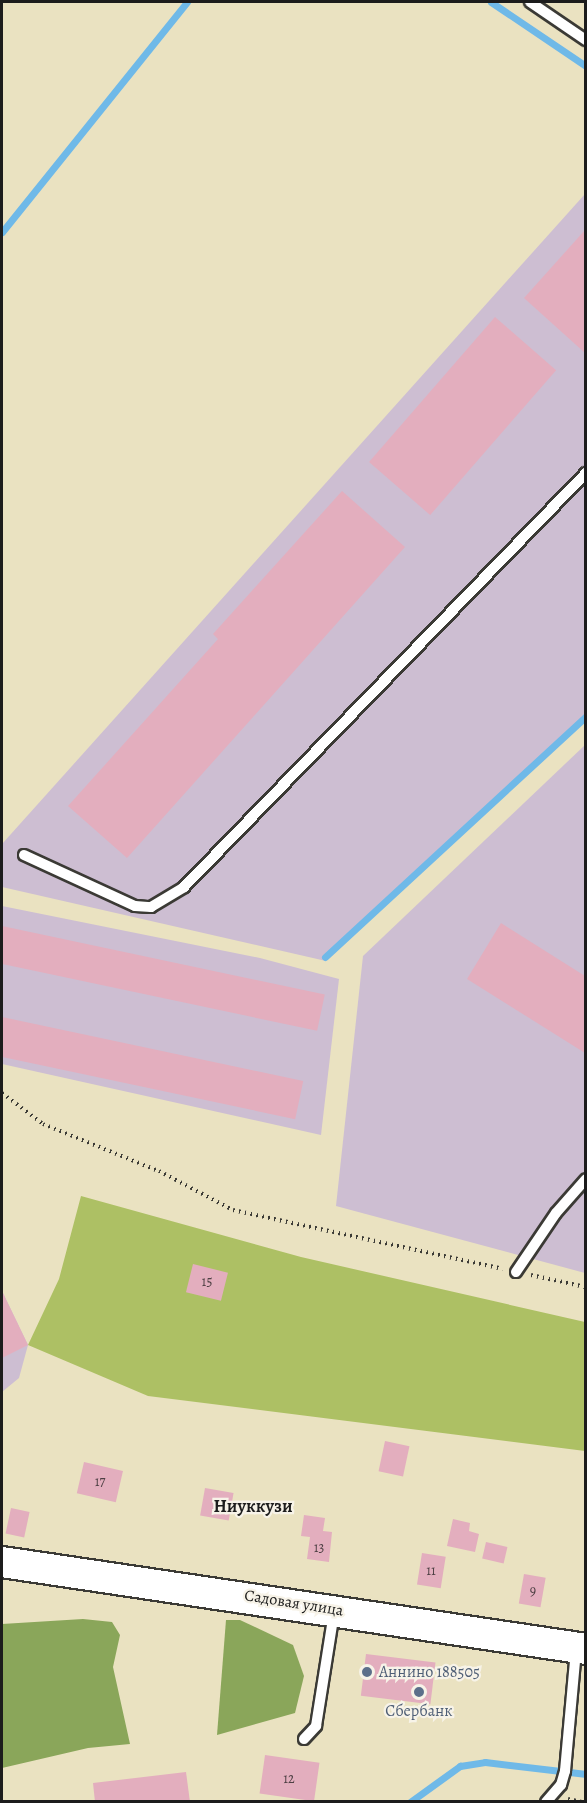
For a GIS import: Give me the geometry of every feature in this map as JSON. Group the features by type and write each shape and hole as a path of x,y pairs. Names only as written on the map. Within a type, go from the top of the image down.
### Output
{"main road":[{"name":"Садовая улица","path":"2,1562 334,1609 581,1648"}],"lane":[{"path":"530,2 585,40"},
{"path":"24,855 135,906 151,907 184,887 585,473"},
{"path":"516,1272 556,1213 585,1179"},
{"path":"304,1738 316,1726 334,1609"},
{"path":"546,1802 561,1785 565,1771 581,1648"}],"path":[{"path":"2,1093 43,1124 159,1171 233,1210 585,1287"}],"shaded area":[{"path":"585,194 585,718 326,961 2,887 2,844"},
{"path":"585,745 585,1273 336,1206 363,956"},
{"path":"2,906 260,958 339,979 321,1135 2,1064"},
{"path":"2,1291 28,1345 19,1378 2,1392"}],"green space":[{"path":"81,1196 301,1257 585,1322 585,1451 148,1396 28,1345 59,1279"},
{"path":"83,1619 112,1622 120,1635 113,1667 130,1744 88,1748 2,1768 2,1624"},
{"path":"226,1620 240,1620 293,1645 304,1676 295,1713 217,1735"}],"building":[{"path":"585,230 585,353 524,298"},
{"path":"495,317 556,370 430,515 369,462"},
{"path":"342,491 405,547 127,858 68,806 218,639 213,634"},
{"path":"501,923 585,976 585,1053 467,979"},
{"path":"2,926 325,995 317,1031 2,964"},
{"path":"2,1017 303,1081 295,1119 2,1057"},
{"path":"193,1264 228,1273 221,1301 186,1292"},
{"path":"2,1291 28,1345 2,1358"},
{"path":"385,1441 409,1446 403,1477 379,1471"},
{"path":"84,1462 123,1471 116,1502 77,1493"},
{"path":"205,1488 234,1493 229,1521 200,1516"},
{"path":"11,1508 30,1512 24,1537 6,1533"},
{"path":"304,1515 325,1518 323,1531 332,1532 329,1562 307,1559 310,1537 301,1536"},
{"path":"453,1519 470,1523 469,1531 479,1534 475,1552 447,1546"},
{"path":"486,1542 507,1547 504,1564 482,1559"},
{"path":"422,1553 446,1557 441,1588 417,1585"},
{"path":"524,1574 546,1578 540,1607 519,1604"},
{"path":"366,1654 435,1663 430,1704 361,1696"},
{"path":"265,1755 319,1763 314,1801 260,1794"},
{"path":"186,1772 190,1802 95,1802 93,1783"}],"waterway":[{"path":"2,232 187,2"},
{"path":"491,2 586,66"},
{"path":"325,957 586,716"},
{"path":"410,1802 460,1766 485,1762 586,1774"}],"place":[{"name":"Аннино 188505","path":"367,1672"},
{"name":"Сбербанк","path":"419,1692"}],"district":[{"name":"Ниуккузи","path":"253,1506"}]}
